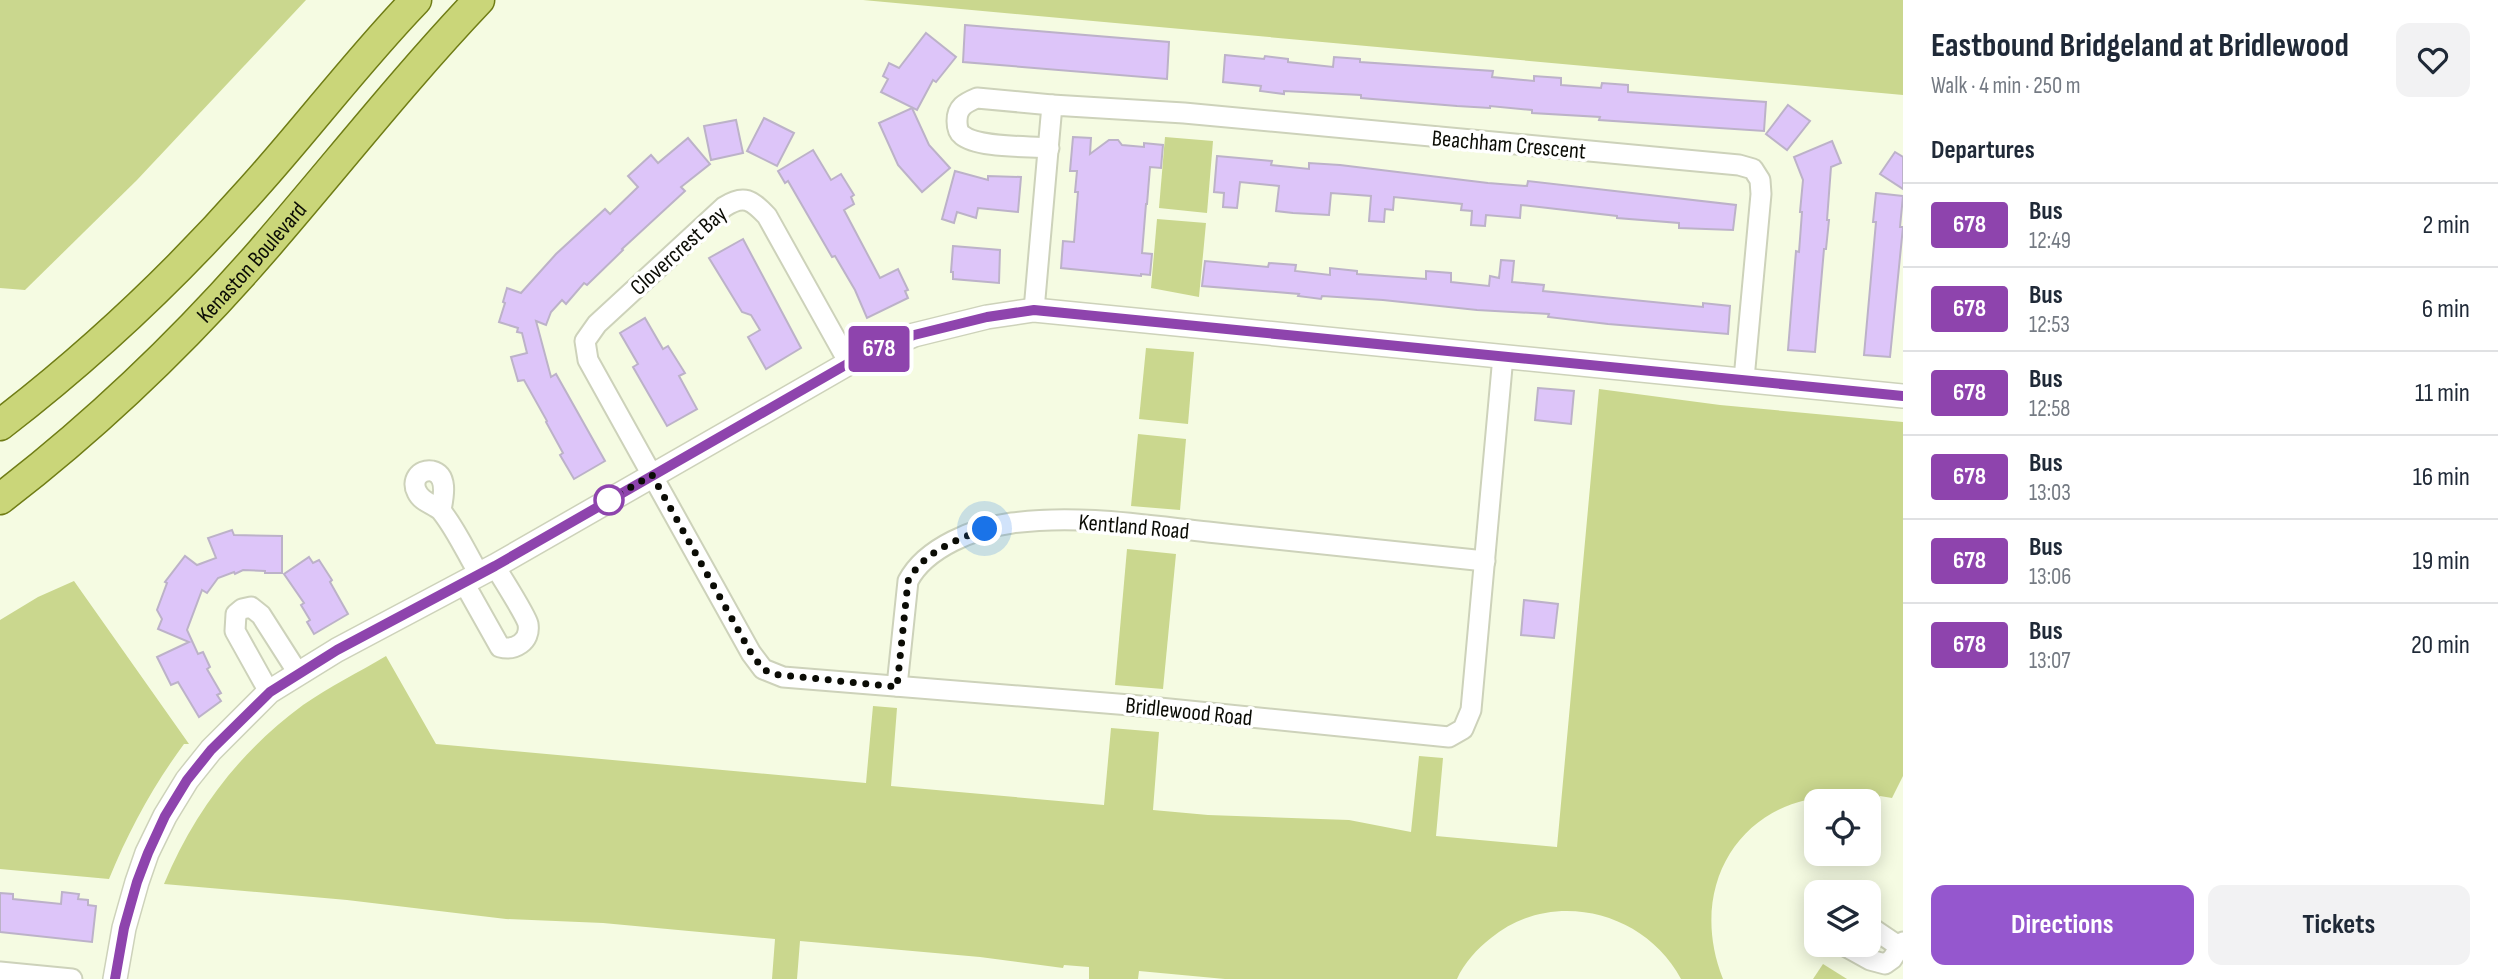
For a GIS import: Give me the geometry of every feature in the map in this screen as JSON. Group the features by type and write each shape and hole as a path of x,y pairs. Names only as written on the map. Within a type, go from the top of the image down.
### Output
{"main road":[{"name":"Kenaston Boulevard","path":"0,425 113,330 204,242 416,0"},
{"name":"Kenaston Boulevard","path":"0,499 94,420 206,313 479,0"}],"street":[{"name":"Beachham Crescent","path":"1049,148 974,142 961,134 957,125 958,111 977,98 1184,113 1739,165 1753,169 1760,180 1761,194 1744,379"},
{"path":"1034,310 1052,105"},
{"name":"Clovercrest Bay","path":"652,475 588,360 584,341 597,324 735,199 747,200 758,206 767,216 849,363"},
{"path":"115,979 124,928 137,882 165,816 187,780 211,750 270,692 337,650 479,574 849,363 914,335 987,317 1034,310 1903,396"},
{"name":"Bridlewood Road","path":"652,475 751,653 763,669 783,677 1130,705 1450,737 1463,729 1471,710 1503,356"},
{"path":"440,510 479,574"},
{"name":"Kentland Road","path":"897,687 908,581 913,571 942,548 961,538 1010,523 1067,520 1146,525 1485,561"},
{"path":"270,692 234,631 236,614 243,609 251,607 261,615 298,673"},
{"path":"1865,957 1885,964 1902,944 1881,933"},
{"path":"0,972 72,979"}],"green space":[{"path":"0,0 306,0 137,180 25,290 0,288"},
{"path":"863,0 1903,0 1903,95"},
{"path":"1165,137 1213,141 1207,213 1159,208"},
{"path":"1157,219 1206,223 1199,297 1151,288"},
{"path":"1146,348 1194,352 1188,424 1139,419"},
{"path":"1599,389 1720,405 1903,422 1903,776 1892,798 1881,796 1881,789 1804,789 1804,801 1766,817 1741,839 1722,868 1713,901 1713,939 1723,979 1681,979 1665,956 1645,937 1621,923 1595,914 1568,911 1541,914 1515,923 1481,947 1467,962 1457,979 1225,979 1139,971 1138,979 1089,979 1089,967 1064,965 1063,968 980,957 800,941 797,979 772,979 775,939 603,923 506,919 347,900 164,884 205,808 239,763 259,742 303,705 386,656 436,744 866,783 873,706 897,708 891,786 1104,805 1111,728 1159,732 1153,810 1208,815 1349,820 1411,832 1419,756 1443,758 1436,836 1557,847"},
{"path":"1138,434 1186,439 1180,510 1131,506"},
{"path":"1127,549 1176,554 1163,689 1115,685"},
{"path":"74,581 189,744 184,744 152,792 109,879 0,869 0,620 38,597"},
{"path":"1823,964 1847,979 1813,979"}],"building":[{"path":"965,25 1169,42 1167,79 963,62"},
{"path":"926,33 956,57 936,82 933,80 917,110 881,92 888,79 883,76 889,63 899,68"},
{"path":"1225,55 1264,59 1265,56 1288,59 1288,62 1333,67 1334,57 1360,59 1360,62 1493,71 1492,77 1534,81 1534,76 1561,78 1561,85 1601,88 1602,83 1628,85 1628,92 1766,102 1764,131 1599,120 1600,117 1532,113 1532,110 1490,106 1361,98 1361,95 1260,91 1261,86 1223,82"},
{"path":"1788,105 1810,121 1787,150 1766,134"},
{"path":"912,108 929,145 950,168 922,192 898,165 879,123"},
{"path":"764,118 794,133 777,166 747,151"},
{"path":"736,120 743,153 711,160 704,126"},
{"path":"1073,137 1091,138 1090,154 1109,140 1118,140 1122,145 1163,145 1161,168 1150,167 1146,204 1142,253 1152,254 1150,275 1061,268 1063,241 1074,242 1078,192 1075,192 1077,171 1070,171"},
{"path":"688,138 710,164 681,187 685,191 587,285 584,283 566,304 562,300 551,312 546,325 536,321 551,377 556,374 605,461 574,479 524,380 518,381 511,357 527,353 522,333 517,332 518,328 499,322 507,288 521,293 556,254 605,209 610,214 638,187 628,176 651,155 658,163"},
{"path":"1832,141 1841,163 1831,167 1829,220 1815,352 1788,350 1796,251 1799,252 1803,180 1794,157"},
{"path":"813,150 831,180 841,174 854,195 851,197 854,204 844,210 880,278 898,269 908,290 905,291 908,298 867,318 855,290 835,256 832,257 788,181 785,183 778,171"},
{"path":"1895,152 1903,157 1903,189 1880,174"},
{"path":"1217,156 1272,161 1271,165 1309,169 1309,163 1488,183 1527,186 1528,181 1736,205 1733,230 1679,228 1679,223 1521,205 1520,218 1486,215 1485,226 1471,225 1472,211 1461,210 1462,204 1394,197 1393,210 1385,209 1384,222 1369,221 1371,196 1331,193 1329,215 1293,213 1276,211 1279,186 1240,182 1237,208 1223,207 1224,193 1214,192"},
{"path":"955,171 988,180 988,176 1021,177 1018,212 978,208 976,218 957,212 954,223 942,219"},
{"path":"1876,193 1903,196 1900,227 1903,227 1890,357 1864,355 1876,222 1873,222"},
{"path":"743,239 801,348 766,369 748,337 760,330 751,315 742,312 709,258"},
{"path":"953,246 1000,250 999,283 953,279"},
{"path":"1501,260 1514,261 1512,282 1544,285 1543,291 1703,307 1703,303 1730,306 1728,334 1608,324 1548,317 1549,314 1383,300 1322,296 1321,299 1298,296 1299,294 1202,286 1205,261 1268,267 1269,263 1296,265 1295,271 1330,275 1330,268 1357,271 1357,274 1426,279 1426,271 1451,273 1451,282 1489,286 1490,276 1499,278"},
{"path":"645,318 663,349 668,346 685,373 679,376 697,409 667,426 633,367 638,364 620,333"},
{"path":"1538,388 1574,391 1571,424 1535,420"},
{"path":"232,530 234,535 282,536 282,573 243,570 218,578 207,593 202,590 187,630 198,654 203,652 210,667 207,669 221,693 217,695 221,701 199,717 178,682 171,685 157,657 189,642 158,629 162,619 157,610 167,583 165,582 185,556 197,565 216,558 208,538"},
{"path":"309,557 313,563 319,560 348,614 314,634 301,605 304,603 284,574"},
{"path":"1524,600 1558,604 1554,638 1521,635"},
{"path":"62,892 79,894 78,899 88,900 88,905 96,906 92,942 0,932 0,893 13,894 13,899 61,904"}],"bus line":[{"name":"678","path":"115,979 124,928 137,882 165,816 187,780 211,750 270,692 337,650 495,566 849,363 914,335 987,317 1034,310 1903,396"}],"route":[{"path":"609,500 652,475 751,653 763,669 783,677 897,687 908,581 913,571 942,548 985,529"}]}
